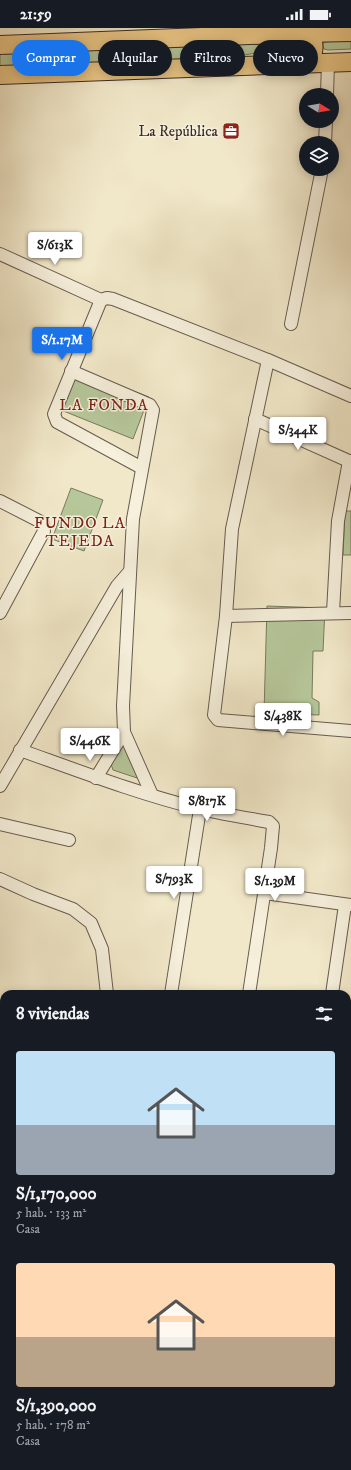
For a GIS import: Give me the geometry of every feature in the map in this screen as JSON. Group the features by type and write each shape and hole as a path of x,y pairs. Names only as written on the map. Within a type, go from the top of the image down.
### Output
{"main road":[{"path":"0,45 351,32"},
{"path":"245,64 264,58 306,57 313,52 314,46 312,40 303,33"},
{"path":"245,67 351,62"},
{"path":"0,75 180,69"}],"street":[{"path":"327,88 328,63"},
{"path":"291,324 321,176"},
{"path":"0,254 101,300 107,298 113,299 268,360 351,396"},
{"path":"101,300 54,414 56,422 142,468"},
{"path":"268,360 232,530 226,616 214,715 218,720 351,731"},
{"path":"71,371 150,404 153,410 134,508 123,706 124,732 152,795"},
{"path":"255,419 350,462 338,521 333,612"},
{"path":"0,502 43,523 44,531 0,613"},
{"path":"0,786 117,586 130,571"},
{"path":"226,616 333,612 351,613"},
{"path":"96,778 124,732"},
{"path":"20,750 96,778 152,795 200,809 269,822 272,824 271,848 265,893 250,990"},
{"path":"172,990 200,809"},
{"path":"0,824 69,840"},
{"path":"0,879 33,894 73,908 91,922 102,949 107,990"},
{"path":"265,893 348,905 333,990"}],"green space":[{"path":"351,40 351,49 328,50 324,49 323,46 324,42"},
{"path":"245,44 253,44 253,54 245,55"},
{"path":"172,47 180,47 180,60 172,60"},
{"path":"90,50 98,50 98,64 90,64"},
{"path":"0,54 12,54 12,67 0,68"},
{"path":"77,369 149,397 133,439 61,410"},
{"path":"71,488 103,500 84,551 52,539"},
{"path":"345,511 351,511 351,555 343,555"},
{"path":"267,606 325,608 323,651 313,651 312,698 319,702 319,715 264,713"},
{"path":"122,742 140,779 113,770 111,764"}],"place":[{"name":"La República","path":"231,131"}],"district":[{"name":"LA FONDA","path":"104,404"},
{"name":"FUNDO LA TEJEDA","path":"80,531"}]}
